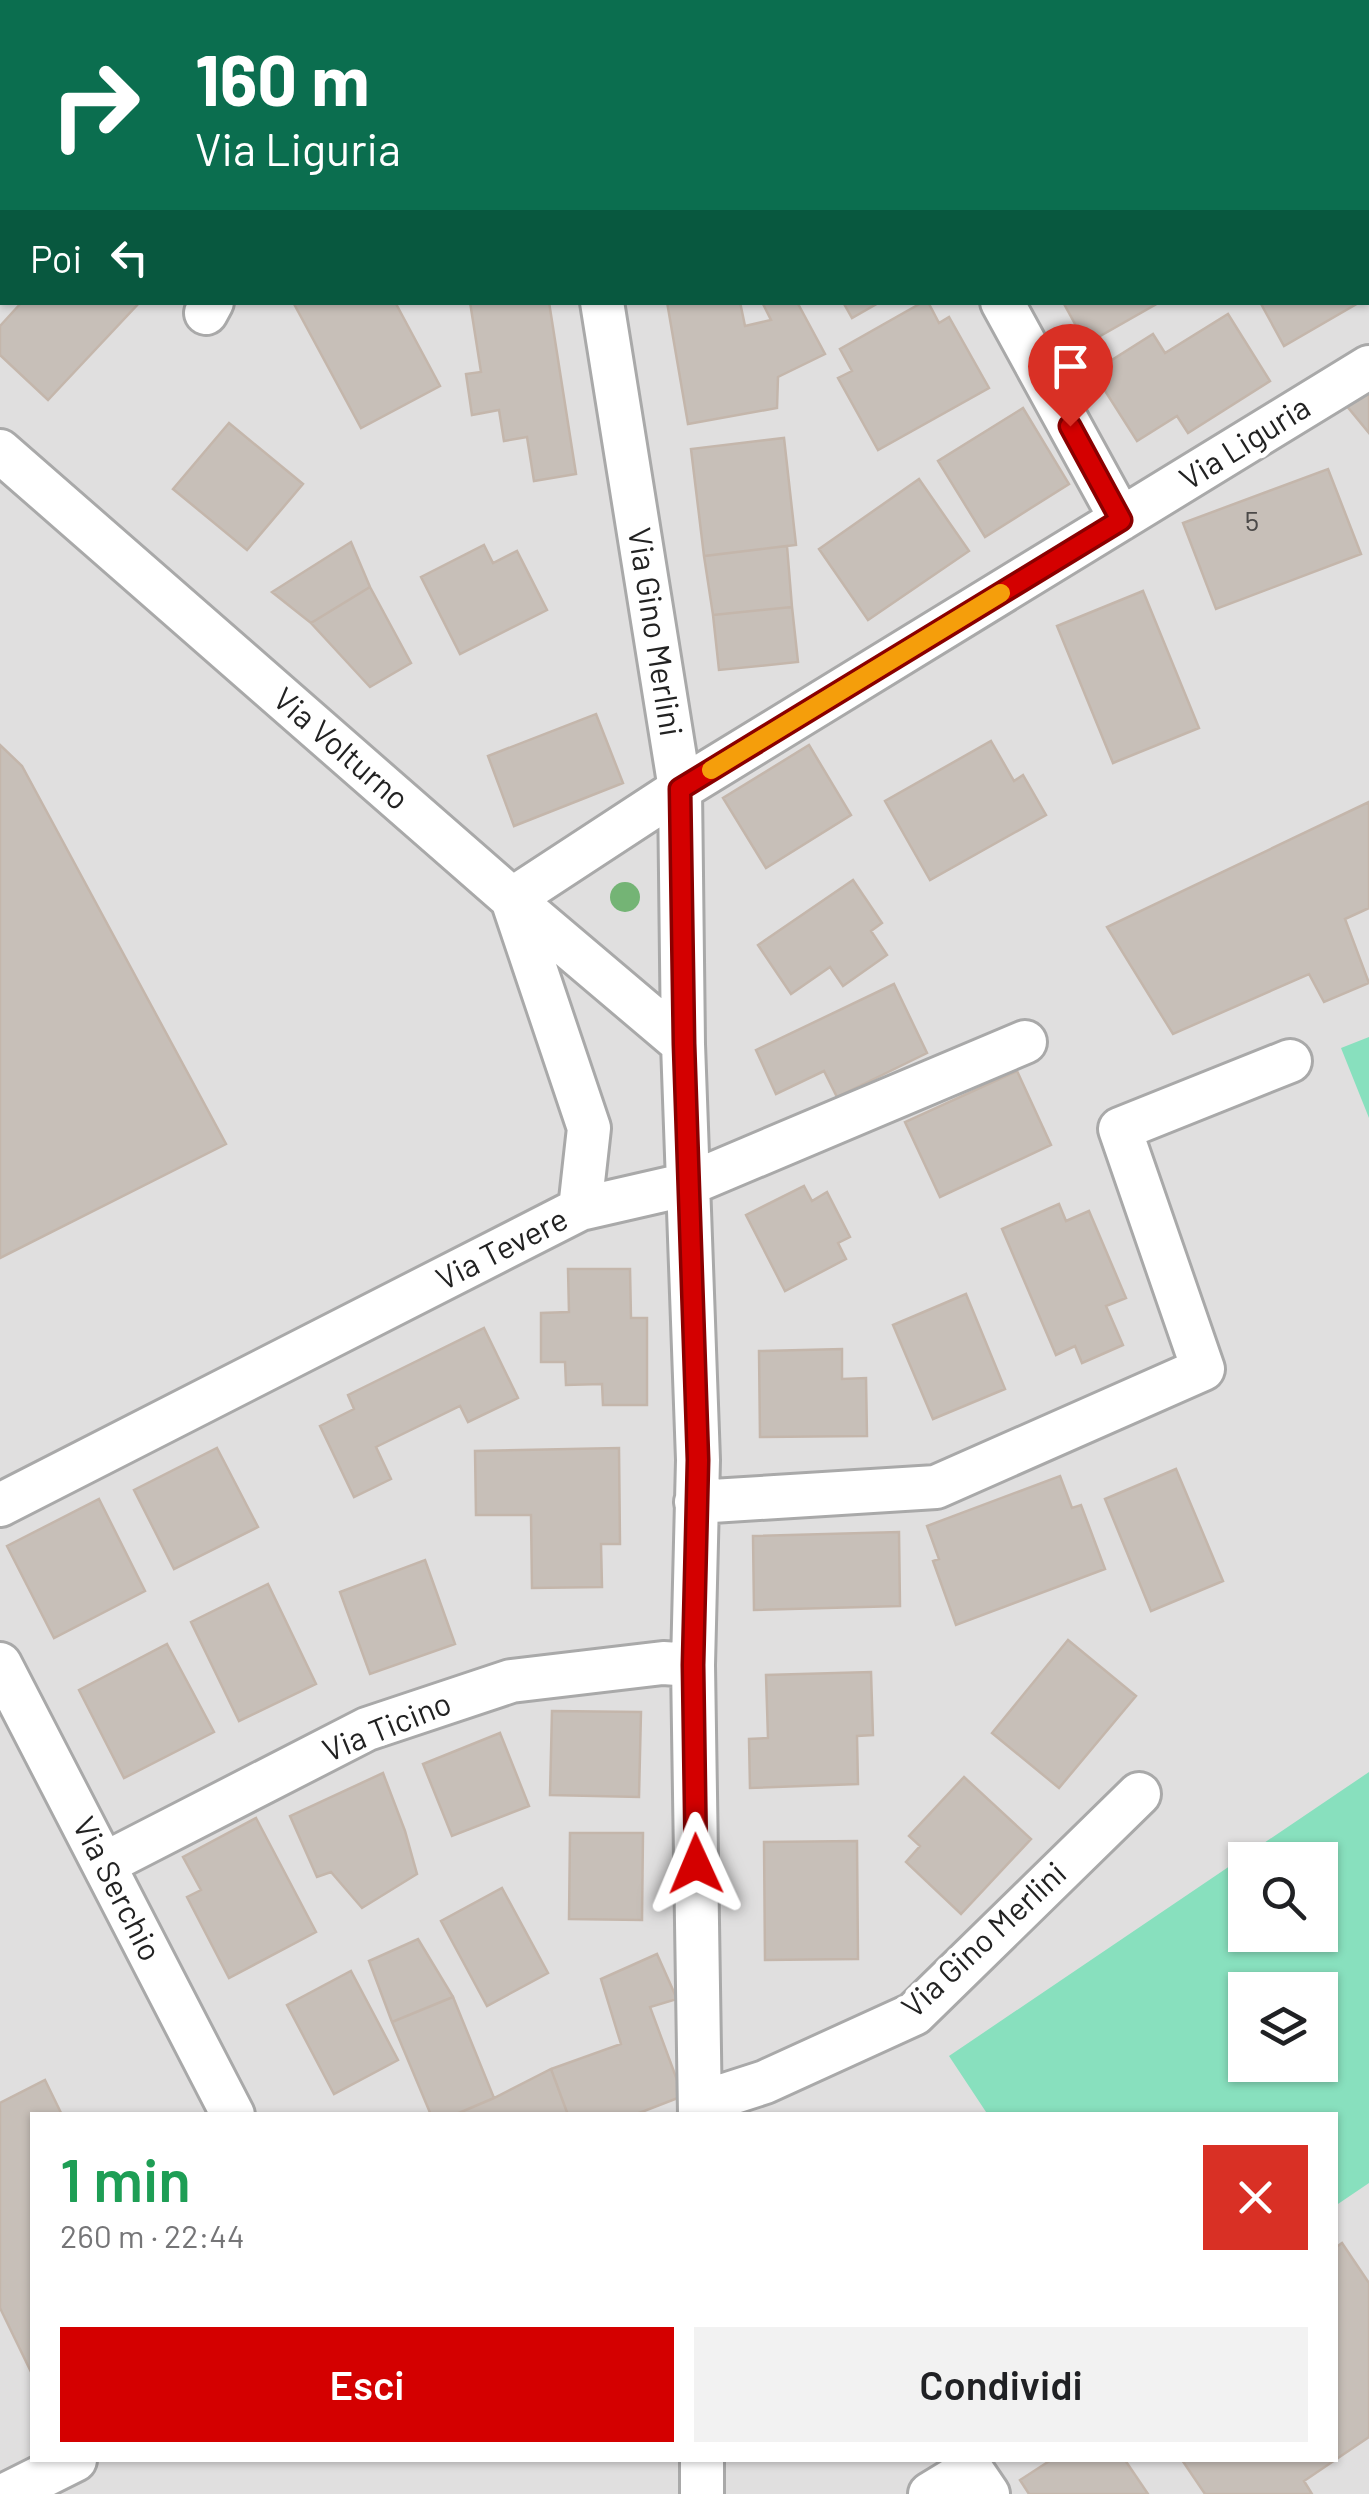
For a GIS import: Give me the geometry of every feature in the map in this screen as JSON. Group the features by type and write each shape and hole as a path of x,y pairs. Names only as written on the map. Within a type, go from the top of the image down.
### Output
{"street":[{"name":"Via Gino Merlini","path":"602,305 680,789 698,1460 693,1665 700,2109 914,2014 1139,1794"},
{"path":"1004,305 1121,520"},
{"name":"Via Liguria","path":"512,898 680,789 1369,367"},
{"name":"Via Volturno","path":"0,451 684,1044"},
{"path":"512,898 589,1128 580,1209"},
{"name":"Via Tevere","path":"0,1505 580,1209 689,1184 1025,1042"},
{"path":"696,1502 936,1487 1203,1369 1120,1129 1290,1060"},
{"name":"Via Ticino","path":"104,1864 367,1729 512,1681 663,1663 693,1665"},
{"name":"Via Serchio","path":"0,1664 231,2112"},
{"path":"7,2494 71,2462"},
{"path":"702,2462 702,2494"},
{"path":"930,2494 971,2469 988,2494"}],"shaded area":[{"path":"0,305 1369,305 1369,2494 0,2494"}],"green space":[{"path":"1369,1037 1369,1118 1341,1048"},
{"path":"1369,1772 1369,2183 1338,2204 1338,2112 986,2112 949,2056 1228,1867 1228,1952 1338,1952 1338,1842 1265,1842"}],"building":[{"path":"19,305 137,305 48,400 0,355 0,326"},
{"path":"295,305 397,305 440,386 361,428"},
{"path":"470,305 549,305 576,474 534,481 527,437 504,441 499,410 472,415 466,374 481,372"},
{"path":"668,305 741,305 745,326 771,320 764,305 799,305 825,354 778,377 777,408 688,424"},
{"path":"845,305 875,305 852,318"},
{"path":"918,305 930,305 939,323 949,317 989,388 878,450 838,378 852,371 840,349"},
{"path":"1065,305 1155,305 1086,344"},
{"path":"1262,305 1355,305 1284,346"},
{"path":"1228,314 1270,381 1188,433 1177,416 1137,441 1093,372 1153,334 1165,353"},
{"path":"1369,392 1369,433 1346,405"},
{"path":"1023,408 1069,484 985,537 938,461"},
{"path":"229,423 303,484 247,550 173,489"},
{"path":"784,438 796,545 704,556 691,449"},
{"path":"1328,469 1361,554 1216,609 1183,523"},
{"path":"919,479 969,551 868,620 819,549"},
{"path":"351,542 370,587 311,623 272,592"},
{"path":"484,545 493,563 517,551 547,610 460,654 421,577"},
{"path":"787,546 792,607 713,615 704,556"},
{"path":"370,587 411,663 370,687 311,623"},
{"path":"1143,591 1199,728 1113,763 1057,626"},
{"path":"792,607 798,662 719,670 713,615"},
{"path":"596,714 623,783 514,826 488,756"},
{"path":"991,741 1014,781 1023,775 1046,815 930,880 885,801"},
{"path":"0,745 22,766 226,1144 0,1258"},
{"path":"809,745 851,815 766,868 723,798"},
{"path":"1369,802 1369,908 1345,919 1369,983 1324,1002 1309,974 1173,1034 1107,927"},
{"path":"853,880 882,923 871,931 887,955 843,986 830,967 791,994 758,945"},
{"path":"894,984 927,1053 837,1097 824,1071 776,1094 756,1050"},
{"path":"1017,1071 1051,1145 940,1197 905,1122"},
{"path":"804,1186 812,1201 827,1192 850,1237 838,1243 846,1259 785,1291 746,1215"},
{"path":"1059,1204 1066,1221 1089,1211 1126,1298 1106,1306 1123,1345 1082,1363 1075,1346 1056,1355 1002,1229"},
{"path":"568,1269 630,1269 631,1318 647,1318 647,1405 603,1405 602,1384 566,1385 565,1362 541,1362 541,1313 569,1312"},
{"path":"966,1294 1005,1389 933,1419 893,1325"},
{"path":"484,1328 518,1398 468,1422 460,1406 376,1447 391,1479 354,1497 320,1426 354,1409 348,1395"},
{"path":"842,1349 842,1379 866,1378 867,1436 760,1437 759,1351"},
{"path":"217,1448 258,1527 174,1569 134,1490"},
{"path":"619,1448 620,1544 601,1544 602,1587 532,1588 531,1515 476,1515 475,1451"},
{"path":"1176,1469 1223,1581 1151,1611 1105,1499"},
{"path":"1060,1476 1072,1508 1081,1505 1105,1569 956,1625 933,1561 939,1559 927,1526"},
{"path":"99,1499 145,1591 54,1638 7,1546"},
{"path":"899,1532 900,1606 754,1610 753,1536"},
{"path":"425,1560 455,1644 370,1674 340,1592"},
{"path":"268,1584 316,1684 239,1721 191,1622"},
{"path":"1068,1640 1136,1696 1059,1788 992,1733"},
{"path":"167,1644 214,1732 124,1778 79,1690"},
{"path":"871,1672 873,1735 857,1736 858,1784 750,1788 749,1739 768,1738 766,1675"},
{"path":"552,1711 641,1712 639,1797 550,1795"},
{"path":"500,1733 529,1806 452,1836 423,1764"},
{"path":"383,1773 417,1874 362,1908 331,1872 317,1877 290,1816"},
{"path":"964,1777 1031,1839 961,1914 906,1862 920,1846 909,1836"},
{"path":"256,1818 316,1932 229,1978 187,1897 201,1890 183,1857"},
{"path":"570,1833 643,1833 642,1920 569,1919"},
{"path":"857,1841 858,1959 765,1960 764,1842"},
{"path":"502,1888 548,1973 487,2006 441,1921"},
{"path":"418,1939 453,1997 392,2022 369,1961"},
{"path":"657,1954 677,1999 650,2007 683,2096 642,2112 567,2112 551,2069 621,2044 601,1979"},
{"path":"351,1971 398,2060 334,2094 287,2005"},
{"path":"453,1997 494,2098 461,2112 430,2112 392,2022"},
{"path":"551,2069 567,2112 461,2112"},
{"path":"45,2080 61,2112 30,2112 30,2370 0,2308 0,2103"},
{"path":"1342,2243 1369,2283 1369,2437 1338,2458 1338,2246"},
{"path":"1048,2462 1126,2462 1148,2494 1029,2494 1020,2480"},
{"path":"1183,2462 1332,2462 1304,2481 1312,2494 1205,2494"}],"slow traffic":[{"path":"711,770 1001,593"}],"route":[{"path":"696,1864 693,1665 698,1460 680,789 1121,520 1070,426"}]}
